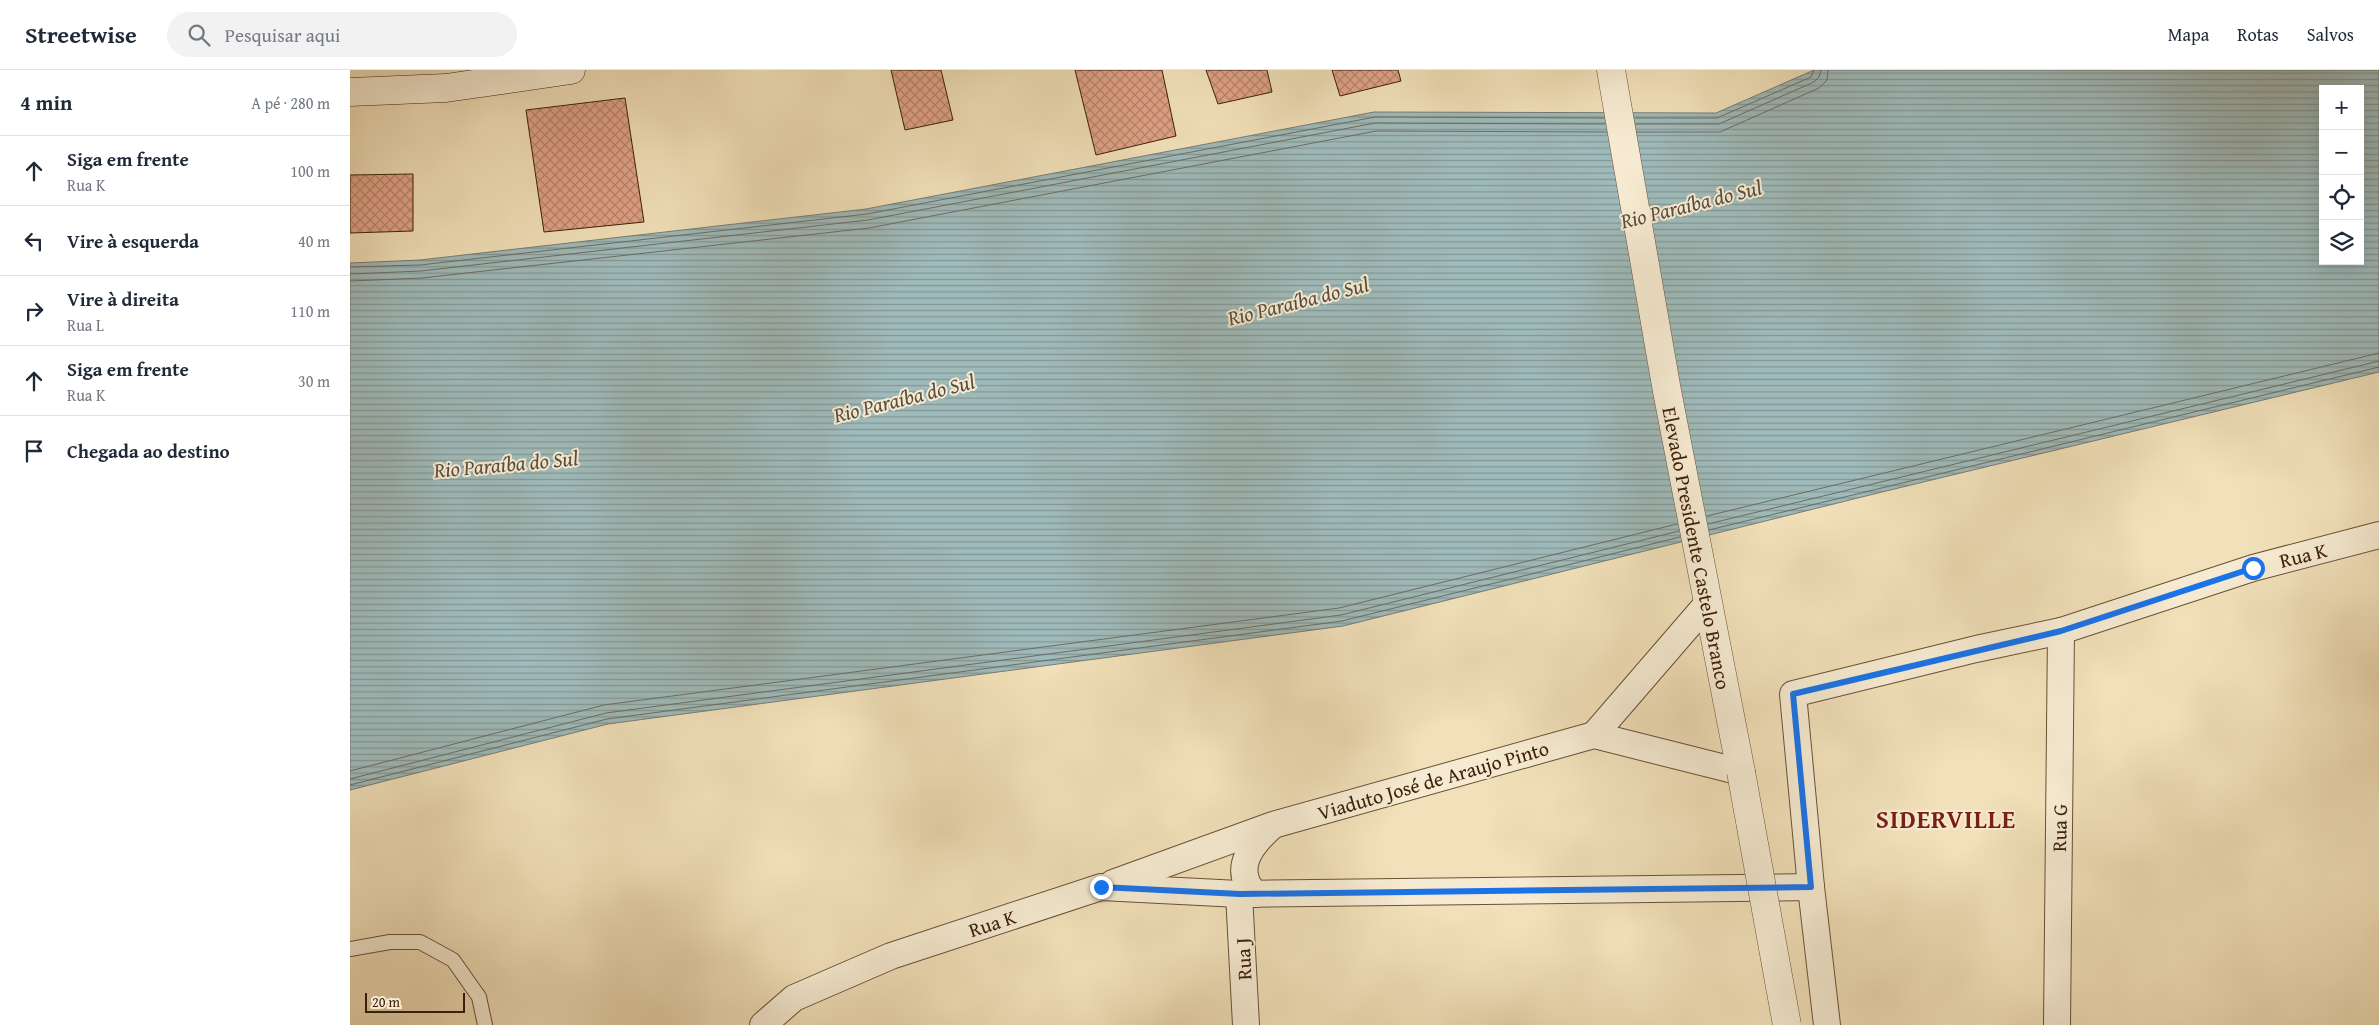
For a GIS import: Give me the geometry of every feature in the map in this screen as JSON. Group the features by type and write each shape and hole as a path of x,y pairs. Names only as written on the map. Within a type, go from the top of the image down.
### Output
{"street":[{"path":"350,92 446,88 571,70"},
{"name":"Elevado Presidente Castelo Branco","path":"1611,70 1667,392 1741,772 1787,1025"},
{"name":"Rua K","path":"763,1025 794,998 891,956 1101,887 1247,894 1811,887 1793,694 2061,631 2253,568 2379,535"},
{"path":"1594,735 1708,603"},
{"name":"Rua G","path":"2057,1025 2061,631"},
{"name":"Viaduto José de Araujo Pinto","path":"1101,887 1273,825 1594,735 1741,772"},
{"path":"1247,894 1245,864 1253,847 1273,825"},
{"path":"1811,887 1827,1025"},
{"name":"Rua J","path":"1246,1025 1247,894"}],"lane":[{"path":"350,949 390,942 420,942 453,960 479,997 485,1025"}],"water":[{"name":"Rio Paraíba do Sul","path":"1814,70 2379,70 2379,372 1882,492 1343,626 608,724 350,790 350,263 420,260 866,209 1374,112 1716,113"}],"building":[{"path":"891,70 941,70 953,120 905,130"},
{"path":"1075,70 1162,70 1176,136 1096,155"},
{"path":"1206,70 1267,70 1272,92 1218,104"},
{"path":"1332,70 1398,70 1401,81 1340,96"},
{"path":"625,98 644,222 544,232 526,110"},
{"path":"413,174 413,231 350,233 350,175"}],"district":[{"name":"SIDERVILLE","path":"1946,819"}],"route":[{"path":"1101,887 1240,894 1811,887 1793,694 1976,649 2061,631 2253,568"}]}
